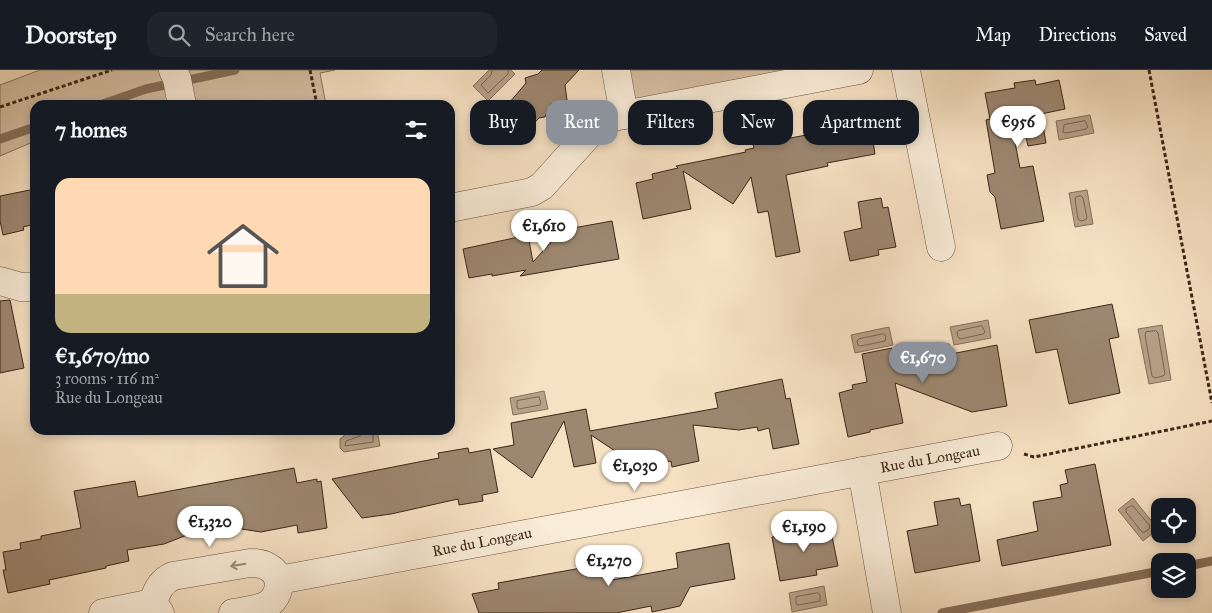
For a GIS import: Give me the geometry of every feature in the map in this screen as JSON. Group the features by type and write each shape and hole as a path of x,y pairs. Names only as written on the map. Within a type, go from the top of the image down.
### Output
{"street":[{"path":"173,70 177,79 181,100"},
{"path":"616,70 624,115"},
{"path":"455,207 532,192 542,186 598,124 608,118 859,70"},
{"path":"906,70 941,247"},
{"path":"0,281 21,287 30,287"},
{"name":"Rue du Longeau","path":"279,580 998,446"},
{"name":"Rue du Longeau","path":"862,471 886,612"},
{"path":"103,613 157,608 160,586 166,579 173,576 250,563 259,563 275,572 279,580 279,589 275,598 268,604 258,608 233,613"}],"path":[{"path":"0,107 112,70"},
{"path":"310,70 316,100"},
{"path":"1150,70 1212,403"},
{"path":"998,446 1034,457 1212,421"}],"shaded area":[{"path":"40,70 335,70 320,73 325,100 30,100 30,143 0,156 0,85"},
{"path":"616,70 859,70 702,100 628,100 628,114 624,115"}],"water":[{"path":"489,70 511,70 515,74 489,100 473,86"},
{"path":"1090,115 1094,133 1059,140 1056,121"},
{"path":"1087,190 1093,224 1075,227 1069,193"},
{"path":"988,320 991,338 954,345 950,327"},
{"path":"1162,325 1171,380 1149,384 1138,329"},
{"path":"889,327 893,345 855,353 851,335"},
{"path":"544,391 548,409 513,415 510,398"},
{"path":"345,435 378,435 380,446 344,452 340,448 340,439"},
{"path":"1133,498 1151,520 1151,535 1143,541 1118,510"},
{"path":"824,586 827,605 792,612 789,593"}],"building":[{"path":"542,70 579,70 565,85 567,100 546,100 545,117 539,118 536,121 536,100 512,100 526,83 525,78 538,74"},
{"path":"1035,80 1036,85 1059,80 1065,109 1041,114 1046,143 1028,146 1022,120 1011,122 1020,168 1033,166 1044,221 1001,229 995,197 990,192 987,175 995,173 986,120 990,119 985,93 1015,88 1014,83"},
{"path":"803,136 803,145 874,145 875,154 827,163 828,166 786,175 800,252 776,257 768,211 758,213 751,177 733,204 683,171 691,209 643,219 636,183 653,179 652,174 678,168 676,166 746,152 745,150 754,148 753,145 793,145 793,138"},
{"path":"30,190 30,225 23,227 24,230 3,235 0,221 0,196"},
{"path":"881,198 883,208 888,207 896,247 878,250 879,255 850,261 844,232 862,228 858,202"},
{"path":"612,221 619,259 520,276 526,270 469,278 463,249 528,235 533,262 562,230"},
{"path":"10,300 24,368 0,373 0,301"},
{"path":"1112,304 1119,337 1109,339 1120,393 1069,404 1057,349 1036,353 1029,320"},
{"path":"949,344 951,354 997,345 1007,406 972,412 895,383 903,423 848,437 839,393 853,389 852,385 867,382 862,354 892,348 893,355"},
{"path":"782,379 786,399 790,398 799,444 773,449 769,428 758,431 757,427 739,430 693,425 699,461 672,467 671,461 639,467 591,435 596,463 574,467 564,421 532,478 493,449 514,445 511,423 586,409 590,431 718,408 715,393"},
{"path":"468,448 469,453 490,449 498,492 482,495 483,501 459,505 458,499 391,514 362,518 332,479 439,458 438,453"},
{"path":"1095,464 1111,545 1002,566 997,540 1038,531 1033,502 1062,497 1060,485 1068,483 1065,470"},
{"path":"294,468 297,483 317,479 317,482 321,481 327,528 298,533 297,525 261,532 235,528 205,528 164,544 127,550 129,561 49,580 50,584 8,593 3,570 6,570 3,552 21,549 20,543 41,539 41,536 81,528 74,491 135,481 138,497"},
{"path":"959,498 961,506 970,504 980,561 915,573 907,531 938,525 934,502"},
{"path":"830,526 838,566 816,570 817,575 780,581 772,537"},
{"path":"729,543 735,579 690,587 680,606 652,612 651,606 616,613 479,613 472,594 499,589 498,583 609,563 612,580 678,568 676,553"}],"waterway":[{"path":"114,100 146,89 235,70"},
{"path":"0,139 30,129"},
{"path":"1196,564 1212,561"},
{"path":"942,613 1151,573"}]}
